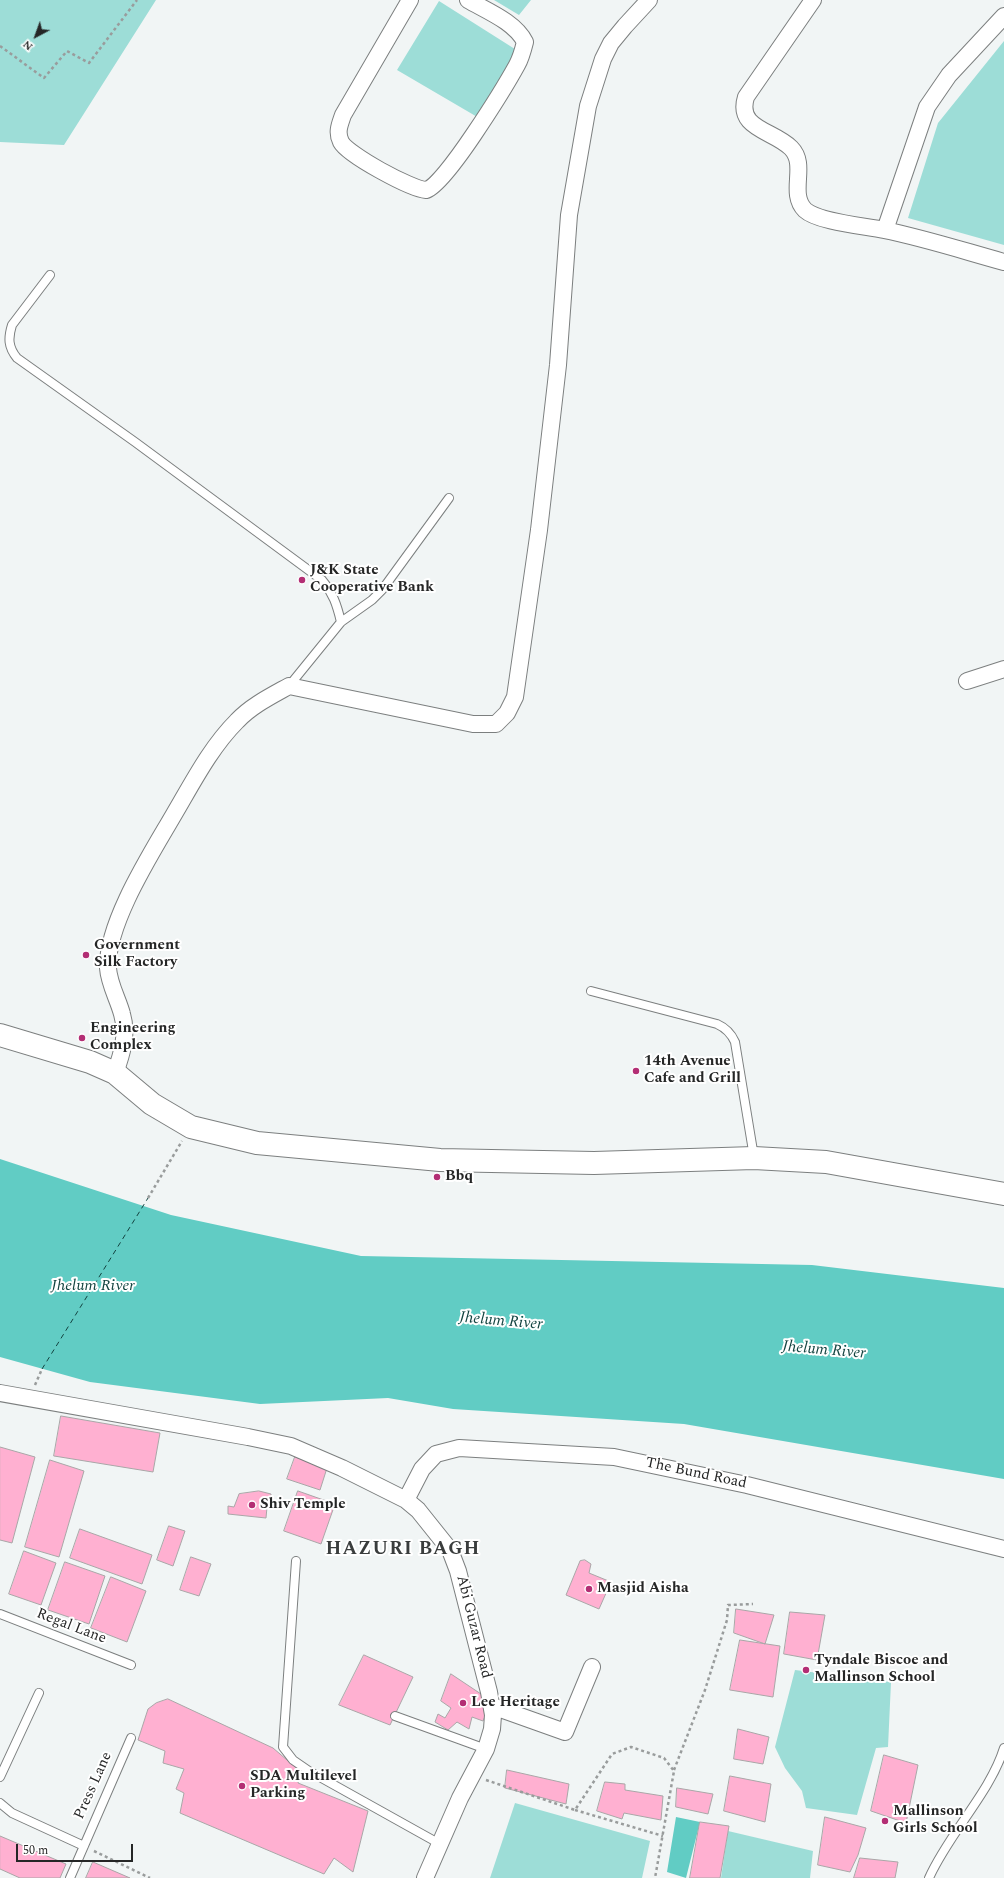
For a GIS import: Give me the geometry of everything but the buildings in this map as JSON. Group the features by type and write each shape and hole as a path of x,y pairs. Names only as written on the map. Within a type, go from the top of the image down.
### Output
{"main road":[{"path":"0,1035 90,1062 115,1073 152,1104 191,1127 257,1143 440,1160 594,1163 754,1158 826,1162 1004,1194"}],"street":[{"path":"410,0 343,115 338,129 341,141 349,151 409,185 426,190 434,187 452,167 518,64 525,42 522,37 510,26 468,0"},
{"path":"115,1073 122,1054 124,1032 122,1015 112,987 108,968 110,945 124,905 197,775 221,740 237,721 252,707 289,686 473,724 496,724 507,713 515,697 539,530 558,366 569,215 588,106 603,59 611,43 649,0"},
{"path":"813,0 746,97 744,113 755,126 781,139 798,157 798,192 801,205 815,217 885,230 1004,262"},
{"path":"885,230 927,107 949,75 1004,16"},
{"path":"967,681 1004,669"},
{"name":"Abi Guzar Road","path":"0,1393 291,1446 342,1468 406,1500 418,1510 450,1550 458,1571 469,1608 492,1706 492,1729 486,1749 472,1775 425,1878"},
{"name":"The Bund Road","path":"406,1500 422,1469 436,1454 459,1448 614,1457 747,1485 1004,1549"},
{"path":"492,1706 565,1732 592,1667"}],"lane":[{"path":"50,275 12,326 9,334 9,345 12,352 23,362 142,446 322,580 331,590 341,622"},
{"path":"289,686 341,622 372,600 382,590 449,498"},
{"path":"591,991 717,1024 726,1028 732,1034 735,1042 754,1158"},
{"path":"296,1561 283,1746 293,1760 309,1771 440,1844"},
{"name":"Regal Lane","path":"0,1614 131,1665"},
{"path":"0,1777 39,1693"},
{"path":"395,1716 486,1749"},
{"name":"Press Lane","path":"70,1878 131,1738"},
{"path":"930,1878 938,1860 985,1787 1001,1759 1004,1748"},
{"path":"0,1803 12,1813 84,1846"}],"path":[{"path":"0,46 44,78 67,51 89,63 137,0"},
{"path":"148,1198 191,1127"},
{"path":"655,1878 674,1771 705,1690 727,1620 728,1605 753,1604"},
{"path":"575,1810 612,1754 631,1747 664,1758 674,1771"},
{"path":"472,1775 575,1810 662,1836"},
{"path":"84,1846 150,1878"}],"shaded area":[{"path":"0,0 156,0 64,145 0,142"},
{"path":"494,0 531,0 519,15"},
{"path":"439,1 518,51 479,118 397,70"},
{"path":"1004,41 1004,245 908,218 938,123"},
{"path":"795,1670 891,1682 888,1747 876,1748 857,1815 806,1808 802,1791 785,1768 775,1747"},
{"path":"515,1803 650,1841 642,1878 490,1878"},
{"path":"728,1831 813,1851 810,1878 721,1878"}],"water":[{"name":"Jhelum River","path":"0,1159 171,1215 361,1256 812,1265 1004,1288 1004,1479 684,1424 453,1409 388,1398 260,1404 90,1382 0,1357"},
{"path":"676,1817 700,1822 686,1878 667,1872"}],"ferry route":[{"path":"42,1369 148,1198"}],"place":[{"name":"J&K State Cooperative Bank","path":"302,580"},
{"name":"Government Silk Factory","path":"86,955"},
{"name":"Engineering Complex","path":"82,1038"},
{"name":"14th Avenue Cafe and Grill","path":"636,1071"},
{"name":"Bbq","path":"437,1177"},
{"name":"Shiv Temple","path":"252,1505"},
{"name":"Masjid Aisha","path":"589,1589"},
{"name":"Tyndale Biscoe and Mallinson School","path":"806,1670"},
{"name":"Lee Heritage","path":"463,1703"},
{"name":"SDA Multilevel Parking","path":"242,1786"},
{"name":"Mallinson Girls School","path":"885,1821"}],"district":[{"name":"HAZURI BAGH","path":"403,1550"}]}
